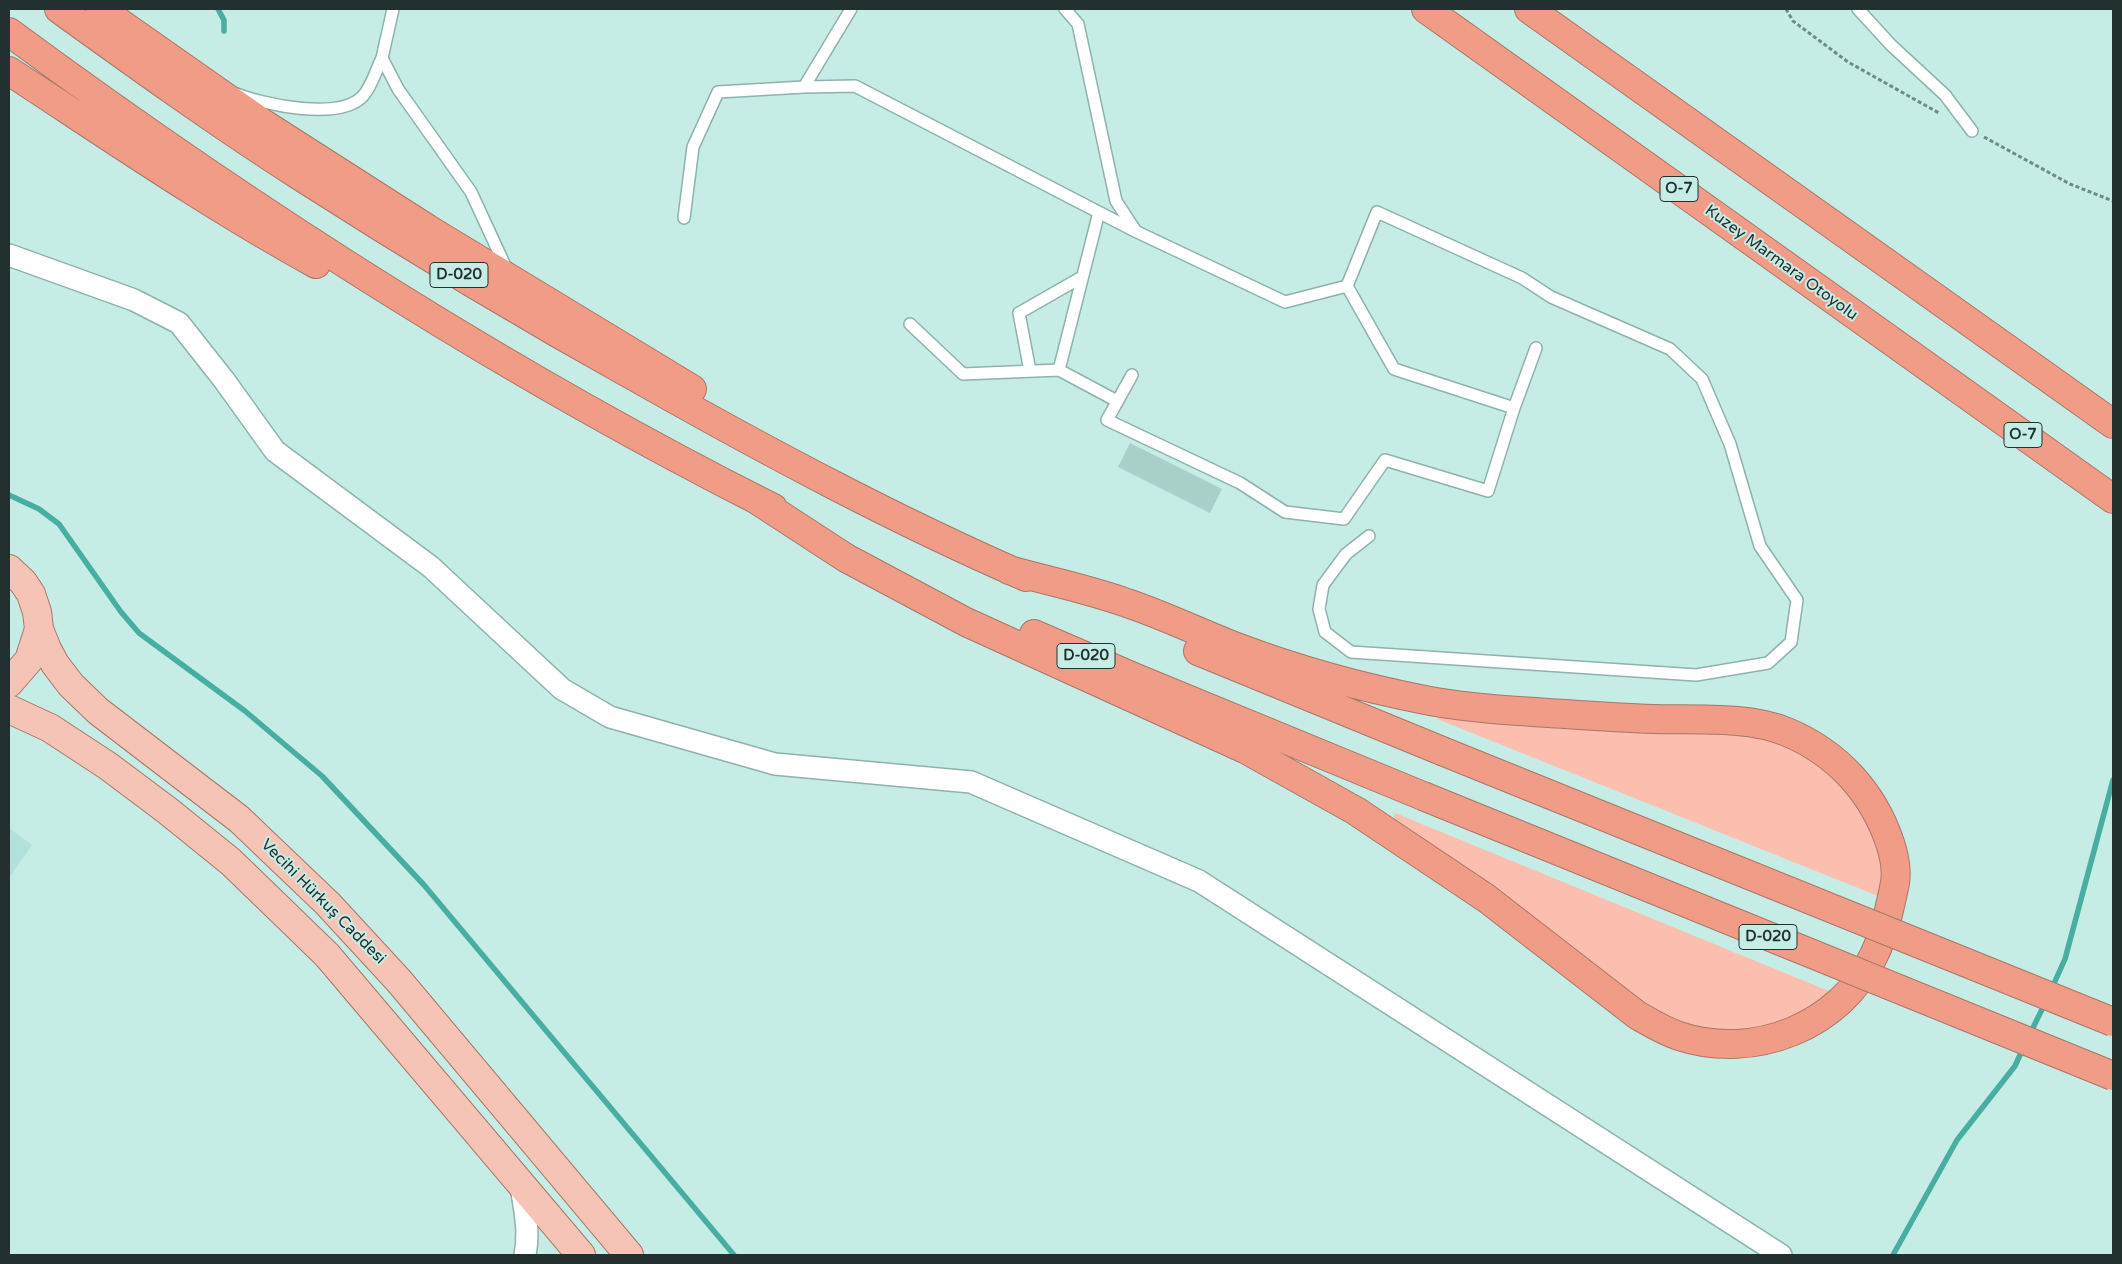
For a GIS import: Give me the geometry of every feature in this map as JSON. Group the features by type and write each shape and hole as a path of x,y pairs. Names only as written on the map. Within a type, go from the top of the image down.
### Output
{"highway":[{"name":"D-020","path":"59,9 245,140 424,254 704,417 879,508 1009,570 1210,656 2113,1022"},
{"path":"100,9 193,76 341,174 626,348 879,508"},
{"name":"Kuzey Marmara Otoyolu","path":"1426,9 2113,499"},
{"path":"1529,9 2113,424"},
{"name":"D-020","path":"9,32 196,165 373,281 442,324 587,407 757,500 961,600 1048,640 1423,796 2113,1076"},
{"path":"9,70 190,189 266,236 356,285 442,324"},
{"path":"757,500 846,558 966,622 1245,749 1356,811 1486,898 1637,1015 1660,1029 1700,1042 1727,1045 1777,1038 1800,1029 1832,1010 1846,996 1875,954 1896,877 1893,852 1885,828 1870,799 1849,773 1812,745 1785,730 1742,721 1648,719 1524,712 1431,701 1342,682 1240,648 1125,602 1009,570"}],"main road":[{"name":"Vecihi Hürkuş Caddesi","path":"9,568 23,582 31,594 37,612 39,629 55,664 82,697 239,819 296,871 360,937 629,1255"},
{"path":"9,682 29,660 39,629"},
{"path":"9,710 50,728 108,766 231,862 327,955 581,1255"}],"street":[{"path":"9,255 134,300 179,323 224,380 275,451 431,567 562,689 610,717 775,764 971,782 1199,881 1781,1255"},
{"path":"520,1181 528,1241 525,1255"}],"lane":[{"path":"193,76 245,97 294,107 333,110 355,103 364,96 382,58 393,9"},
{"path":"804,87 851,9"},
{"path":"1065,9 1078,24 1116,200 1135,231"},
{"path":"1858,9 1891,45 1945,95 1972,131"},
{"path":"382,58 398,89 471,192 511,278"},
{"path":"684,218 693,147 718,92 855,86 1135,231 1285,302 1347,286"},
{"path":"1059,370 1099,212"},
{"path":"1347,286 1377,212 1522,278 1551,297 1670,349 1702,379 1730,444 1760,546 1797,600 1791,642 1768,663 1696,675 1350,652 1325,632 1319,609 1323,585 1346,554 1369,536"},
{"path":"1030,371 1019,313 1082,277"},
{"path":"1347,286 1394,369 1514,408"},
{"path":"910,324 963,374 1059,370 1117,402"},
{"path":"1132,375 1107,420 1240,483 1285,512 1344,519 1385,460 1488,491 1514,408 1536,348"}],"shaded area":[{"path":"1439,710 1753,732 1823,761 1872,818 1882,867 1883,898 1437,719"},
{"path":"1395,813 1836,994 1781,1025 1719,1033 1673,1020 1627,992 1393,821"},
{"path":"9,828 32,845 9,878"}],"building":[{"path":"1130,443 1222,489 1210,513 1118,467"}],"waterway":[{"path":"218,9 224,20 224,31"},
{"path":"9,495 39,509 59,524 121,612 139,633 245,711 322,776 424,885 734,1255"},
{"path":"2052,988 2065,959 2113,780"},
{"path":"2030,1034 2046,1001"},
{"path":"1893,1255 1957,1140 2015,1066 2024,1046"}]}
